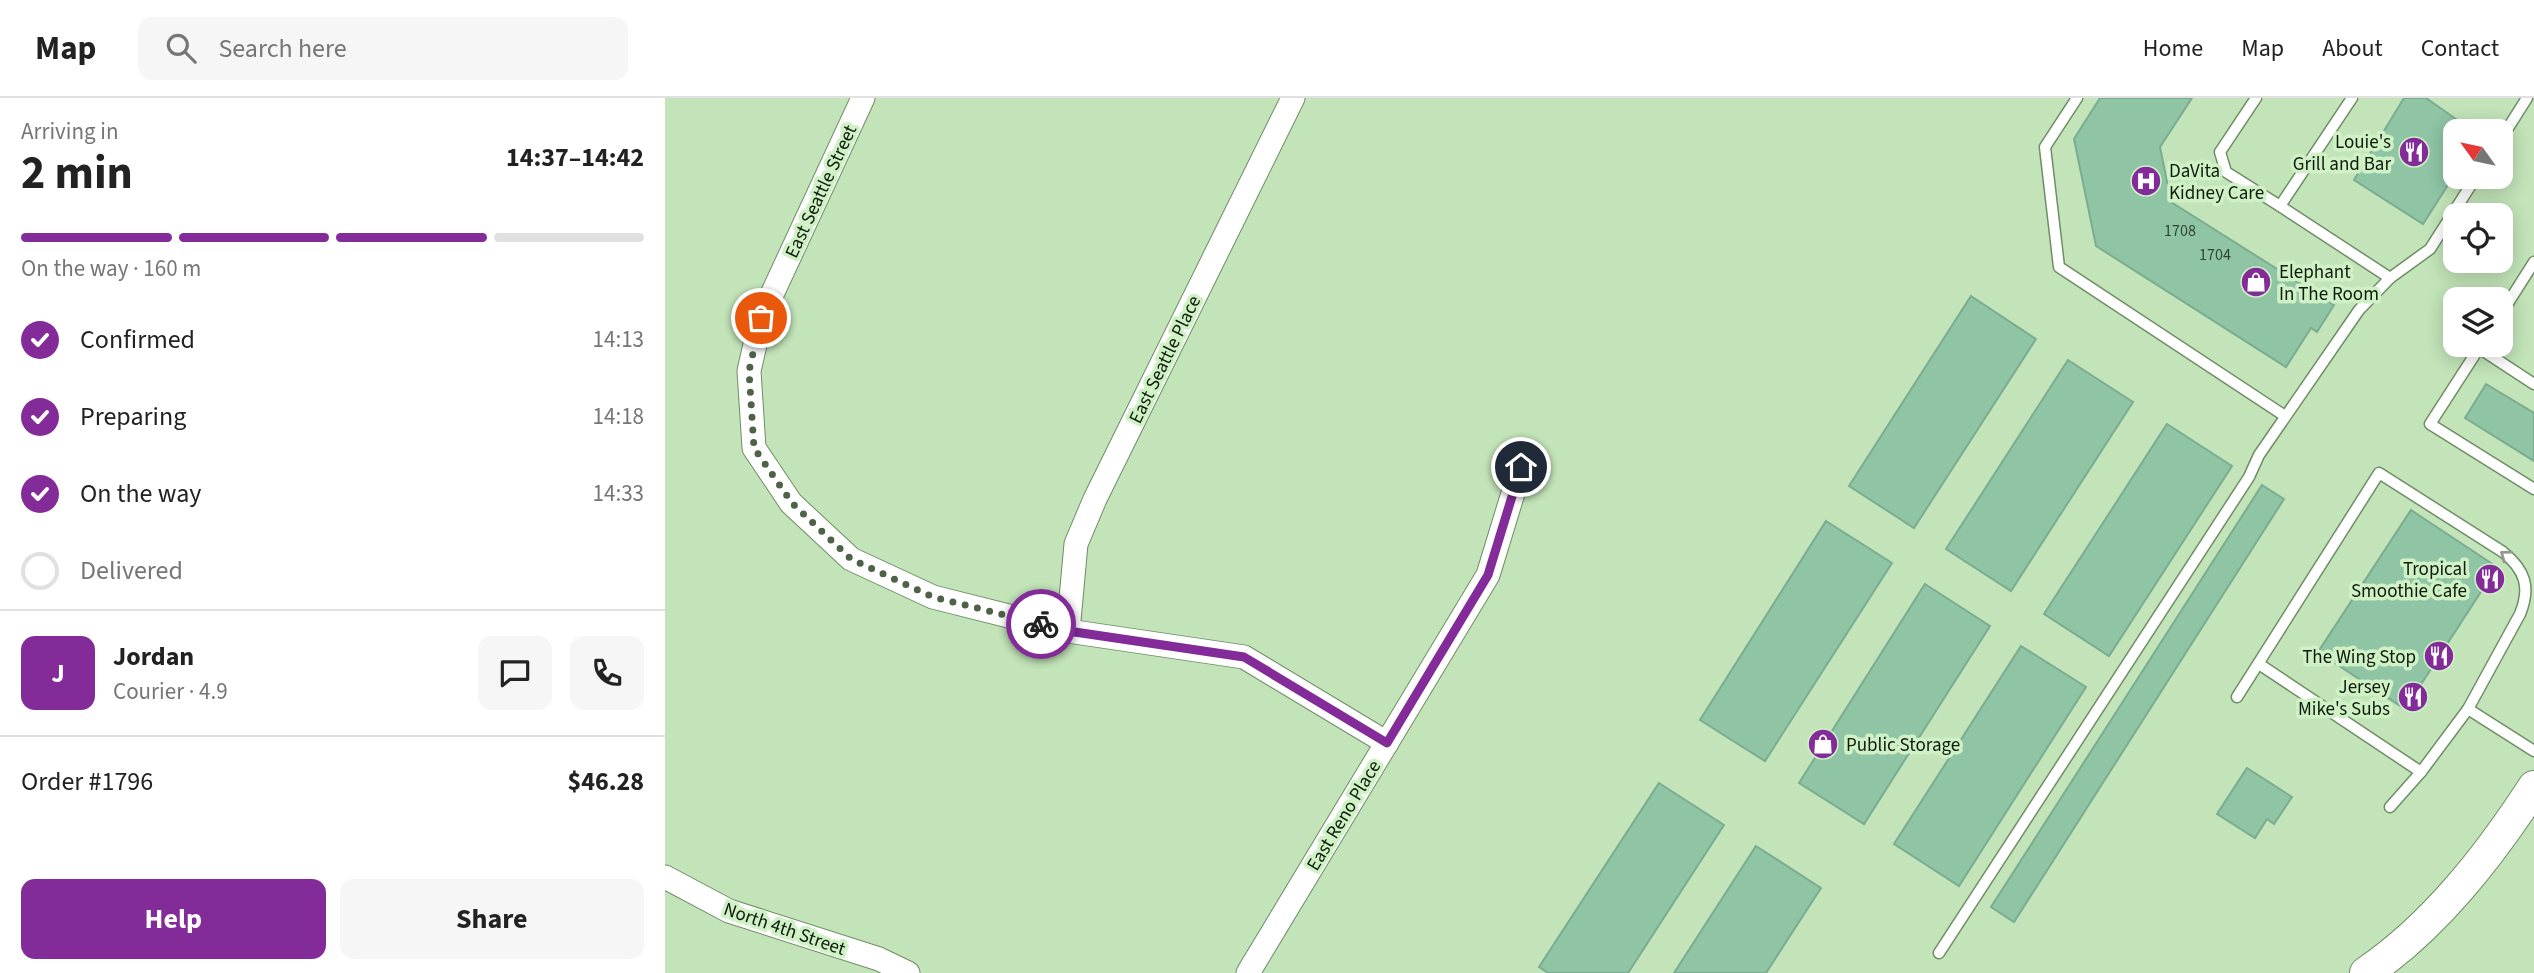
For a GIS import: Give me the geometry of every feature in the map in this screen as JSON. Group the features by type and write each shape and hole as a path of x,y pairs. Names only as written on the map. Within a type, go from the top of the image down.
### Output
{"street":[{"name":"East Seattle Street","path":"863,98 761,318 749,371 754,448 792,503 851,559 933,597 1068,631"},
{"name":"East Seattle Place","path":"1068,631 1076,544 1095,499 1293,98"},
{"name":"East Reno Place","path":"1248,973 1488,575 1521,467"},
{"path":"1068,631 1244,657 1387,743"},
{"path":"2366,973 2384,961 2444,906 2507,828 2534,787"},
{"name":"North 4th Street","path":"665,877 729,911 879,959 908,973"}],"lane":[{"path":"2077,98 2045,147 2059,267 2285,416"},
{"path":"2256,98 2220,152 2226,172 2390,278"},
{"path":"2280,206 2352,98"},
{"path":"2513,120 2527,98"},
{"path":"1938,953 2249,477 2259,455 2358,310 2390,278 2430,248 2468,189"},
{"path":"2513,295 2534,262"},
{"path":"2473,357 2430,424 2534,489"},
{"path":"2496,357 2534,384"},
{"path":"2237,697 2379,473 2517,564 2524,579 2525,591 2520,614 2468,709 2421,772 2390,807"},
{"path":"2259,664 2421,772"},
{"path":"2468,709 2534,751"}],"building":[{"path":"2100,98 2192,98 2160,147 2171,202 2334,305 2317,332 2311,328 2286,367 2096,246 2074,139"},
{"name":"Louie's Grill and Bar","path":"2404,98 2426,98 2456,119 2443,119 2443,189 2445,189 2423,224 2354,180"},
{"path":"1971,296 2036,339 1914,528 1849,486"},
{"path":"2068,360 2133,402 2011,591 1946,549"},
{"path":"2486,384 2534,413 2534,461 2465,418"},
{"path":"2167,424 2232,466 2109,656 2044,614"},
{"path":"2262,485 2284,499 2014,922 1991,907"},
{"path":"2411,510 2497,567 2405,709 2318,652"},
{"path":"1826,521 1892,563 1765,761 1700,720"},
{"path":"1925,584 1990,626 1864,824 1799,783"},
{"path":"2021,646 2086,687 1959,886 1894,844"},
{"path":"2247,768 2292,797 2274,824 2267,819 2255,838 2217,814"},
{"path":"1659,783 1724,825 1628,973 1548,973 1539,967"},
{"path":"1756,846 1821,888 1766,973 1674,973"}],"way so far":[{"path":"761,318 749,371 754,448 792,503 851,559 933,597 1041,624"}],"place":[{"name":"Louie's Grill and Bar","path":"2414,152"},
{"name":"DaVita Kidney Care","path":"2146,181"},
{"name":"Elephant In The Room","path":"2256,282"},
{"name":"Tropical Smoothie Cafe","path":"2490,579"},
{"name":"The Wing Stop","path":"2439,656"},
{"name":"Jersey Mike's Subs","path":"2413,697"},
{"name":"Public Storage","path":"1823,744"}],"route":[{"path":"1041,624 1068,631 1244,657 1387,743 1488,575 1521,467"}]}
